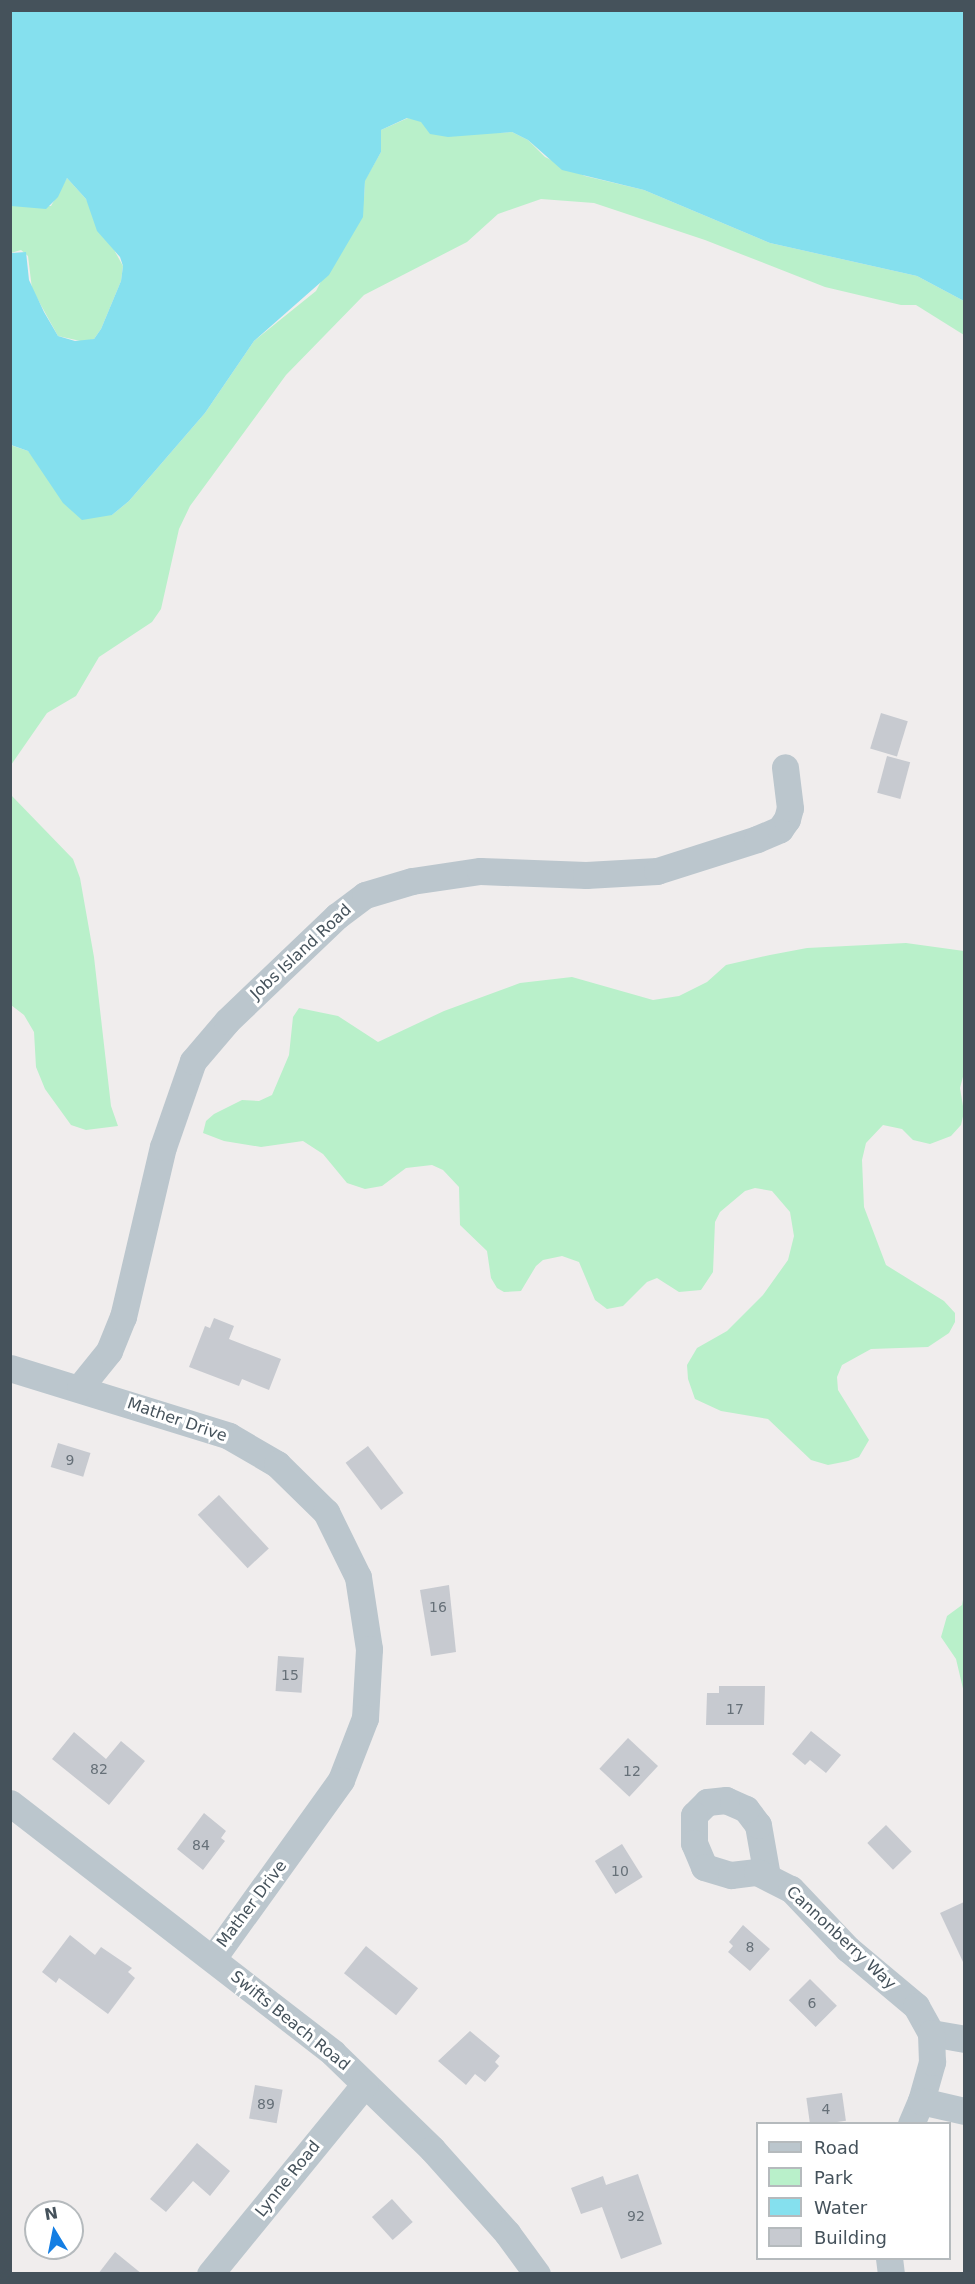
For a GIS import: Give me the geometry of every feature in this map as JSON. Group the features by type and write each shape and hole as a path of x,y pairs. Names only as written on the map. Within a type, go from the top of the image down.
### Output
{"street":[{"name":"Jobs Island Road","path":"80,1387 109,1351 123,1317 163,1147 193,1061 227,1021 350,905 385,888 454,874 586,875 657,871 780,829 790,808 785,767"},
{"name":"Mather Drive","path":"10,1368 80,1387 229,1436 278,1464 326,1512 358,1577 369,1649 365,1718 341,1780 213,1958"},
{"name":"Swifts Beach Road","path":"10,1803 333,2052 432,2149 507,2233 537,2274"},
{"name":"Cannonberry Way","path":"767,1876 791,1889 848,1949 916,2006 931,2033 932,2062 916,2112 964,2111"},
{"path":"931,2033 964,2039"},
{"name":"Lynne Road","path":"210,2274 365,2084"}],"green space":[{"path":"408,118 496,133 512,132 528,140 545,157 585,176 644,190 770,243 917,276 964,301 964,335 916,305 901,305 825,287 705,240 594,203 541,199 498,214 467,242 364,295 286,375 190,506 179,529 161,609 152,622 99,657 76,696 47,713 11,765 10,445 28,451 44,470 112,515 129,501 205,413 254,341 316,291 364,198 365,180 381,152 381,130"},
{"path":"67,178 86,199 123,266 121,281 101,329 94,339 85,342 58,336 32,289 28,256 21,250 11,253 10,206 51,206"},
{"path":"11,795 73,859 80,878 94,957 111,1106 118,1126 86,1130 71,1125 45,1089 36,1067 34,1032 24,1015 11,1005"},
{"path":"906,943 964,951 964,1073 960,1088 964,1112 961,1125 951,1136 930,1144 913,1140 902,1129 883,1125 866,1143 862,1160 864,1207 886,1265 944,1301 955,1313 955,1322 949,1333 928,1347 871,1349 842,1365 837,1377 838,1390 869,1440 859,1457 848,1461 828,1465 811,1460 768,1419 721,1411 695,1399 688,1379 687,1365 697,1348 727,1331 763,1295 788,1260 794,1236 790,1212 772,1191 755,1188 745,1191 720,1212 715,1222 713,1272 701,1290 679,1292 657,1278 647,1282 623,1306 607,1309 595,1300 579,1262 562,1256 543,1260 536,1266 521,1291 504,1292 497,1288 491,1278 487,1251 460,1225 459,1187 443,1170 432,1165 406,1168 382,1186 365,1189 347,1183 323,1154 303,1141 261,1147 224,1141 203,1133 206,1121 214,1114 242,1100 259,1101 272,1095 289,1055 293,1017 299,1008 338,1016 378,1042 444,1011 520,983 572,977 653,1000 679,996 707,982 726,965 770,955 807,948"},
{"path":"964,1594 964,1693 956,1659 941,1637 947,1616 962,1605"}],"water":[{"path":"11,10 964,11 964,301 917,276 770,243 644,190 562,170 528,140 512,132 448,137 430,134 421,122 407,118 381,130 381,152 365,181 363,217 329,275 254,341 205,413 129,501 112,515 82,520 63,503 28,451 11,445 11,253 26,252 29,280 44,312 58,336 75,341 94,339 101,329 121,281 123,266 120,257 97,231 86,199 67,178 58,197 46,209 11,206"}],"building":[{"path":"881,713 908,721 897,757 870,748"},
{"path":"887,756 910,762 900,799 877,793"},
{"path":"214,1318 234,1326 229,1339 281,1359 269,1390 242,1379 239,1386 189,1367 205,1326 210,1328"},
{"path":"58,1443 91,1453 83,1477 51,1467"},
{"path":"368,1446 404,1493 381,1510 346,1463"},
{"path":"219,1495 269,1548 248,1568 198,1515"},
{"path":"449,1585 456,1652 431,1656 420,1590"},
{"path":"278,1656 304,1658 301,1693 276,1691"},
{"path":"719,1686 765,1686 764,1725 706,1725 707,1693 719,1693"},
{"path":"811,1731 841,1755 826,1773 810,1760 805,1765 792,1754"},
{"path":"74,1732 106,1759 121,1741 145,1761 109,1805 52,1759"},
{"path":"628,1738 658,1766 629,1797 599,1769"},
{"path":"204,1813 226,1831 221,1838 225,1841 203,1870 177,1849"},
{"path":"886,1825 912,1852 893,1870 867,1843"},
{"path":"622,1844 643,1877 616,1894 595,1861"},
{"path":"964,1902 964,1964 940,1913"},
{"path":"743,1925 770,1949 750,1971 728,1952 733,1946 729,1942"},
{"path":"70,1935 95,1955 101,1947 132,1968 128,1972 135,1978 108,2014 59,1978 56,1983 42,1972"},
{"path":"366,1946 418,1988 396,2015 344,1973"},
{"path":"810,1979 837,2006 816,2027 789,2000"},
{"path":"470,2031 500,2056 495,2062 499,2066 485,2082 475,2074 466,2085 438,2061"},
{"path":"255,2085 283,2090 277,2123 249,2118"},
{"path":"842,2093 846,2121 810,2122 806,2098"},
{"path":"197,2143 230,2171 210,2196 193,2181 166,2212 150,2199"},
{"path":"638,2174 662,2244 621,2259 602,2207 581,2214 571,2188 603,2176 606,2185"},
{"path":"392,2199 413,2222 393,2240 372,2217"},
{"path":"115,2252 142,2274 98,2274"}]}
